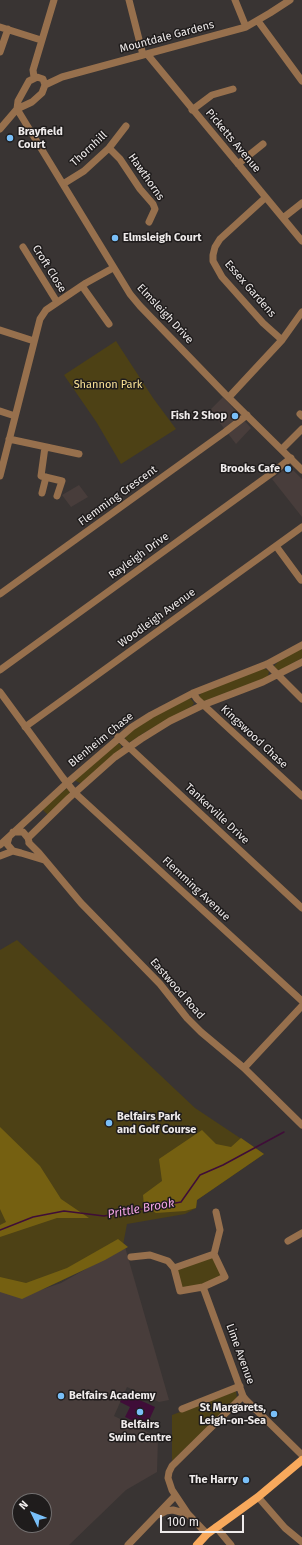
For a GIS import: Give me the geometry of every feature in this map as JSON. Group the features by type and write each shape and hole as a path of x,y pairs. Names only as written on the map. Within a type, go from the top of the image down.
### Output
{"main road":[{"path":"197,1545 207,1534 258,1497 302,1460"}],"street":[{"path":"128,0 145,55"},
{"path":"235,0 246,27"},
{"name":"Mountdale Gardens","path":"46,85 62,77 246,27 290,0"},
{"path":"34,77 33,70 52,1"},
{"path":"258,21 302,81"},
{"path":"0,27 41,40"},
{"path":"0,52 8,30"},
{"name":"Picketts Avenue","path":"145,55 302,241"},
{"path":"0,129 17,109 32,102 44,91 46,85 43,80 34,77"},
{"path":"17,109 18,101 29,80 34,77"},
{"path":"27,86 31,94 40,95"},
{"path":"192,110 212,95 233,89"},
{"name":"Elmsleigh Drive","path":"17,109 130,294 140,306 302,470"},
{"name":"Thornhill","path":"63,184 84,171 109,148 126,126"},
{"path":"238,164 263,144"},
{"name":"Hawthorns","path":"109,148 120,159 140,189 156,209 149,222"},
{"name":"Essex Gardens","path":"266,198 220,239 215,246 213,255 214,261 222,277 263,323 282,340"},
{"path":"283,218 302,202"},
{"name":"Croft Close","path":"23,247 57,302"},
{"path":"0,476 40,319 46,310 57,302 114,268"},
{"path":"82,286 109,324"},
{"path":"229,397 282,340 302,313"},
{"path":"0,330 34,341"},
{"path":"0,411 15,416"},
{"name":"Flemming Crescent","path":"0,594 219,437 247,415"},
{"path":"282,449 302,429"},
{"path":"9,439 79,454"},
{"path":"45,447 40,476 62,481 57,496"},
{"name":"Rayleigh Drive","path":"0,670 291,458"},
{"path":"42,492 46,477"},
{"name":"Woodleigh Avenue","path":"25,727 302,527"},
{"path":"276,546 301,580"},
{"name":"Blenheim Chase","path":"11,834 118,737 151,715 193,693 267,664 302,644"},
{"name":"Blenheim Chase","path":"28,841 76,793 116,757 128,747 154,730 203,705 277,676 302,662"},
{"path":"267,664 277,676 302,699"},
{"path":"0,692 76,793"},
{"name":"Kingswood Chase","path":"193,693 203,705 302,796"},
{"name":"Tankerville Drive","path":"118,737 302,908"},
{"name":"Flemming Avenue","path":"76,793 302,1001"},
{"path":"0,845 11,834 23,832 28,841 25,850 21,852"},
{"path":"11,834 7,844 13,852"},
{"name":"Eastwood Road","path":"28,841 81,903 160,984 200,1032 244,1068 302,1125"},
{"path":"0,856 13,852 21,852 44,860"},
{"path":"244,1068 302,1006"},
{"path":"131,1257 150,1255 168,1261 174,1268 180,1291 203,1287 226,1277 214,1254 220,1230 216,1212"},
{"path":"288,1241 302,1233"},
{"path":"174,1268 214,1254"},
{"name":"Lime Avenue","path":"203,1287 243,1396 302,1454"},
{"path":"182,1409 240,1386"},
{"path":"207,1534 188,1514 175,1496 168,1478 169,1472 172,1466 243,1396"},
{"path":"128,1545 175,1496"},
{"path":"258,1497 285,1528 302,1542"},
{"path":"156,1516 166,1511 173,1510 188,1514"},
{"path":"216,1527 231,1545"}],"shaded area":[{"path":"223,397 251,428 236,444 210,410"},
{"path":"289,466 302,479 302,517 272,479"},
{"path":"79,485 88,497 71,507 62,495"},
{"path":"0,1127 40,1166 61,1199 89,1218 57,1218 0,1237 0,1225 6,1222 0,1209"},
{"path":"202,1130 216,1144 231,1147 241,1138 264,1154 197,1200 196,1208 185,1211 156,1213 144,1206 143,1195 162,1181 159,1159"},
{"path":"118,1239 128,1247 105,1260 22,1299 0,1292 0,1277 26,1283 67,1268"},
{"name":"Belfairs Academy","path":"125,1247 169,1400 159,1402 127,1387 114,1416 158,1437 157,1472 126,1490 69,1545 0,1545 0,1291 26,1295 61,1283"},
{"name":"Belfairs Swim Centre","path":"124,1393 155,1407 146,1427 125,1417 130,1407 120,1402"}],"green space":[{"name":"Shannon Park","path":"116,341 153,398 176,429 121,464 97,423 64,375"},
{"path":"302,647 302,658 282,669 278,670 274,667 279,661"},
{"path":"263,668 269,671 268,676 265,678 204,701 201,700 199,696 203,691"},
{"path":"190,698 194,703 192,706 130,742 125,740 126,734 153,717"},
{"path":"118,743 121,745 121,749 82,784 74,780"},
{"path":"66,789 69,790 70,794 48,815 42,809"},
{"name":"Belfairs Park and Golf Course","path":"17,940 195,1108 264,1154 197,1200 196,1208 185,1214 127,1224 123,1245 61,1281 25,1294 0,1290 0,950"},
{"path":"214,1255 223,1276 202,1285 182,1289 177,1269"},
{"path":"236,1391 237,1398 172,1461 172,1415"}],"waterway":[{"name":"Prittle Brook","path":"0,1230 33,1217 64,1211 104,1216 181,1202 200,1175 223,1165 284,1132"}],"place":[{"name":"Brayfield Court","path":"10,138"},
{"name":"Elmsleigh Court","path":"115,238"},
{"name":"Fish 2 Shop","path":"235,416"},
{"name":"Brooks Cafe","path":"288,469"},
{"name":"Belfairs Park and Golf Course","path":"109,1123"},
{"name":"Belfairs Academy","path":"61,1396"},
{"name":"Belfairs Swim Centre","path":"140,1412"},
{"name":"St Margarets, Leigh-on-Sea","path":"274,1414"},
{"name":"The Harry","path":"246,1480"}]}
